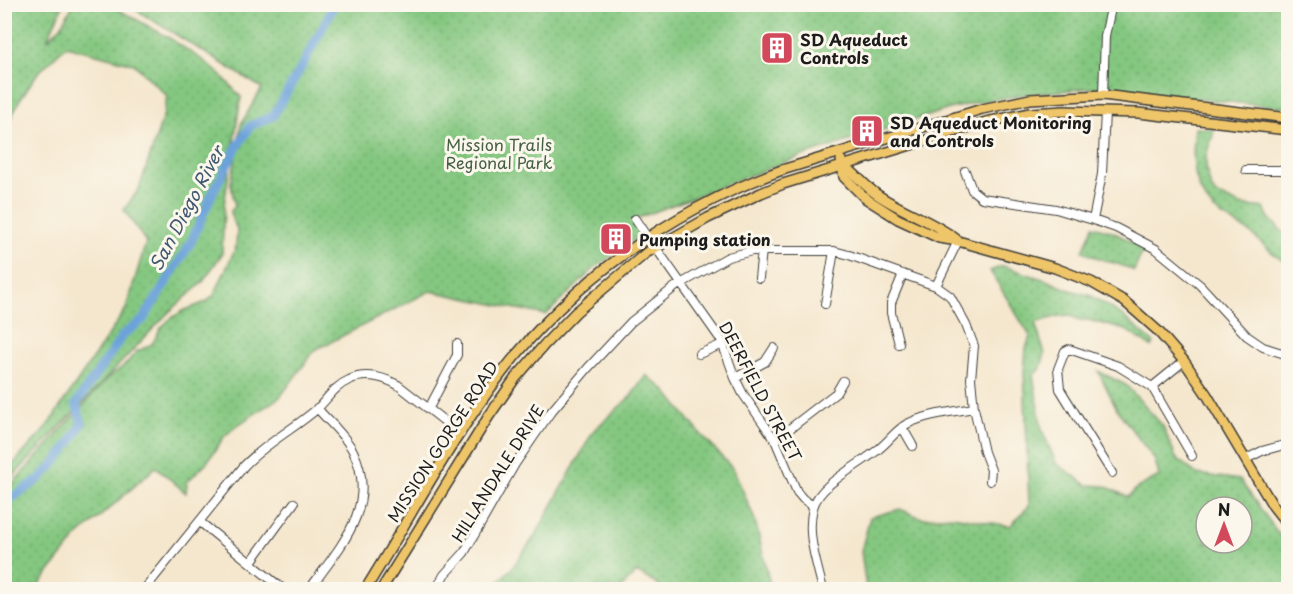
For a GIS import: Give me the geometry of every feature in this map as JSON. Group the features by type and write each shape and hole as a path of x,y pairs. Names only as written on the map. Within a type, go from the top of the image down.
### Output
{"main road":[{"path":"1086,111 1089,106 1100,101 1103,95"},
{"name":"MISSION GORGE ROAD","path":"365,590 461,434 502,373 534,335 566,302 608,266 647,237 704,205 755,180 838,153 982,109 1030,99 1103,95 1288,118"},
{"name":"MISSION GORGE ROAD","path":"381,590 466,451 514,380 545,344 576,312 615,278 656,248 708,218 761,193 843,165 986,122 1030,113 1086,111 1138,113 1288,130"},
{"path":"838,153 843,165 874,192 943,230 958,241 1055,268 1091,282 1124,301 1150,323 1184,362 1208,395 1273,506 1288,525"}],"street":[{"path":"1103,95 1105,36 1112,4"},
{"path":"1093,219 1102,174 1105,112"},
{"path":"1246,170 1288,170"},
{"path":"965,171 969,186 982,198 1056,209 1093,219 1156,249 1200,285 1247,336 1263,347 1288,355"},
{"path":"635,219 647,237"},
{"path":"936,286 958,241"},
{"name":"DEERFIELD STREET","path":"656,248 721,340 735,378 743,394 775,440 797,492 813,506"},
{"path":"759,278 762,250"},
{"name":"HILLANDALE DRIVE","path":"436,590 444,576 464,553 515,464 550,413 631,322 680,284 728,257 762,250 834,251 936,286 950,296 966,325 974,346 971,379 974,408 984,453 991,470 990,481"},
{"path":"825,304 834,251"},
{"path":"899,344 891,313 891,303 903,274"},
{"path":"429,408 457,355 457,344"},
{"path":"699,354 723,344"},
{"path":"735,378 765,362 774,348"},
{"path":"1112,473 1060,389 1059,364 1065,351 1070,349 1118,366 1152,387 1192,456"},
{"path":"1152,387 1184,362"},
{"path":"144,590 244,466 259,451 317,408 334,390 349,380 363,376 387,379 461,434"},
{"path":"775,440 836,393 843,381"},
{"path":"309,590 353,527 361,501 361,477 353,451 317,408"},
{"path":"823,590 810,535 813,506 827,486 881,448 892,434 902,427 923,418 974,408"},
{"path":"902,427 914,446"},
{"path":"1246,459 1262,451 1288,444"},
{"path":"250,562 294,503"},
{"path":"200,522 284,590"}],"green space":[{"path":"5,4 63,5 47,40 61,26 73,5 107,5 168,37 204,61 222,76 241,97 224,205 222,254 202,283 168,313 5,485 5,473 46,428 126,309 146,242 124,210 139,189 163,117 167,96 134,64 66,46 37,74 19,101 5,132"},
{"name":"Mission Trails Regional Park","path":"128,5 1288,5 1288,108 1091,88 979,102 949,109 799,157 633,220 641,235 596,267 546,315 430,291 315,350 280,397 224,437 208,461 187,482 186,493 156,467 77,537 36,589 5,590 5,492 106,380 126,364 136,352 152,344 161,328 170,319 206,302 214,295 236,247 237,229 232,219 231,211 235,206 231,184 241,124 262,88"},
{"path":"1195,128 1214,129 1206,166 1214,193 1240,205 1264,208 1269,218 1288,237 1288,264 1249,232 1209,205 1195,174 1193,151"},
{"path":"1093,226 1111,231 1144,248 1134,271 1083,251"},
{"path":"1003,266 1091,296 1121,314 1154,343 1151,347 1126,330 1080,320 1069,315 1035,323 1045,354 1040,370 1033,374 1042,430 1056,463 1087,485 1105,486 1128,497 1137,488 1159,476 1155,460 1118,411 1098,371 1126,385 1163,426 1176,458 1197,474 1240,480 1251,495 1194,495 1194,555 1254,555 1254,500 1288,547 1288,589 866,589 861,551 870,517 900,509 922,518 953,516 1010,526 1029,506 1024,370 1030,336 990,271"},
{"path":"646,375 665,390 734,470 755,520 771,589 662,589 637,572 620,589 491,589 512,568 535,536 594,430 631,396"}],"waterway":[{"name":"San Diego River","path":"4,505 39,479 68,446 82,423 76,404 124,334 143,320 191,242 235,150 250,126 273,116 335,4"}],"place":[{"name":"SD Aqueduct Controls","path":"777,48"},
{"name":"SD Aqueduct Monitoring and Controls","path":"867,131"},
{"name":"Pumping station","path":"616,239"}]}
